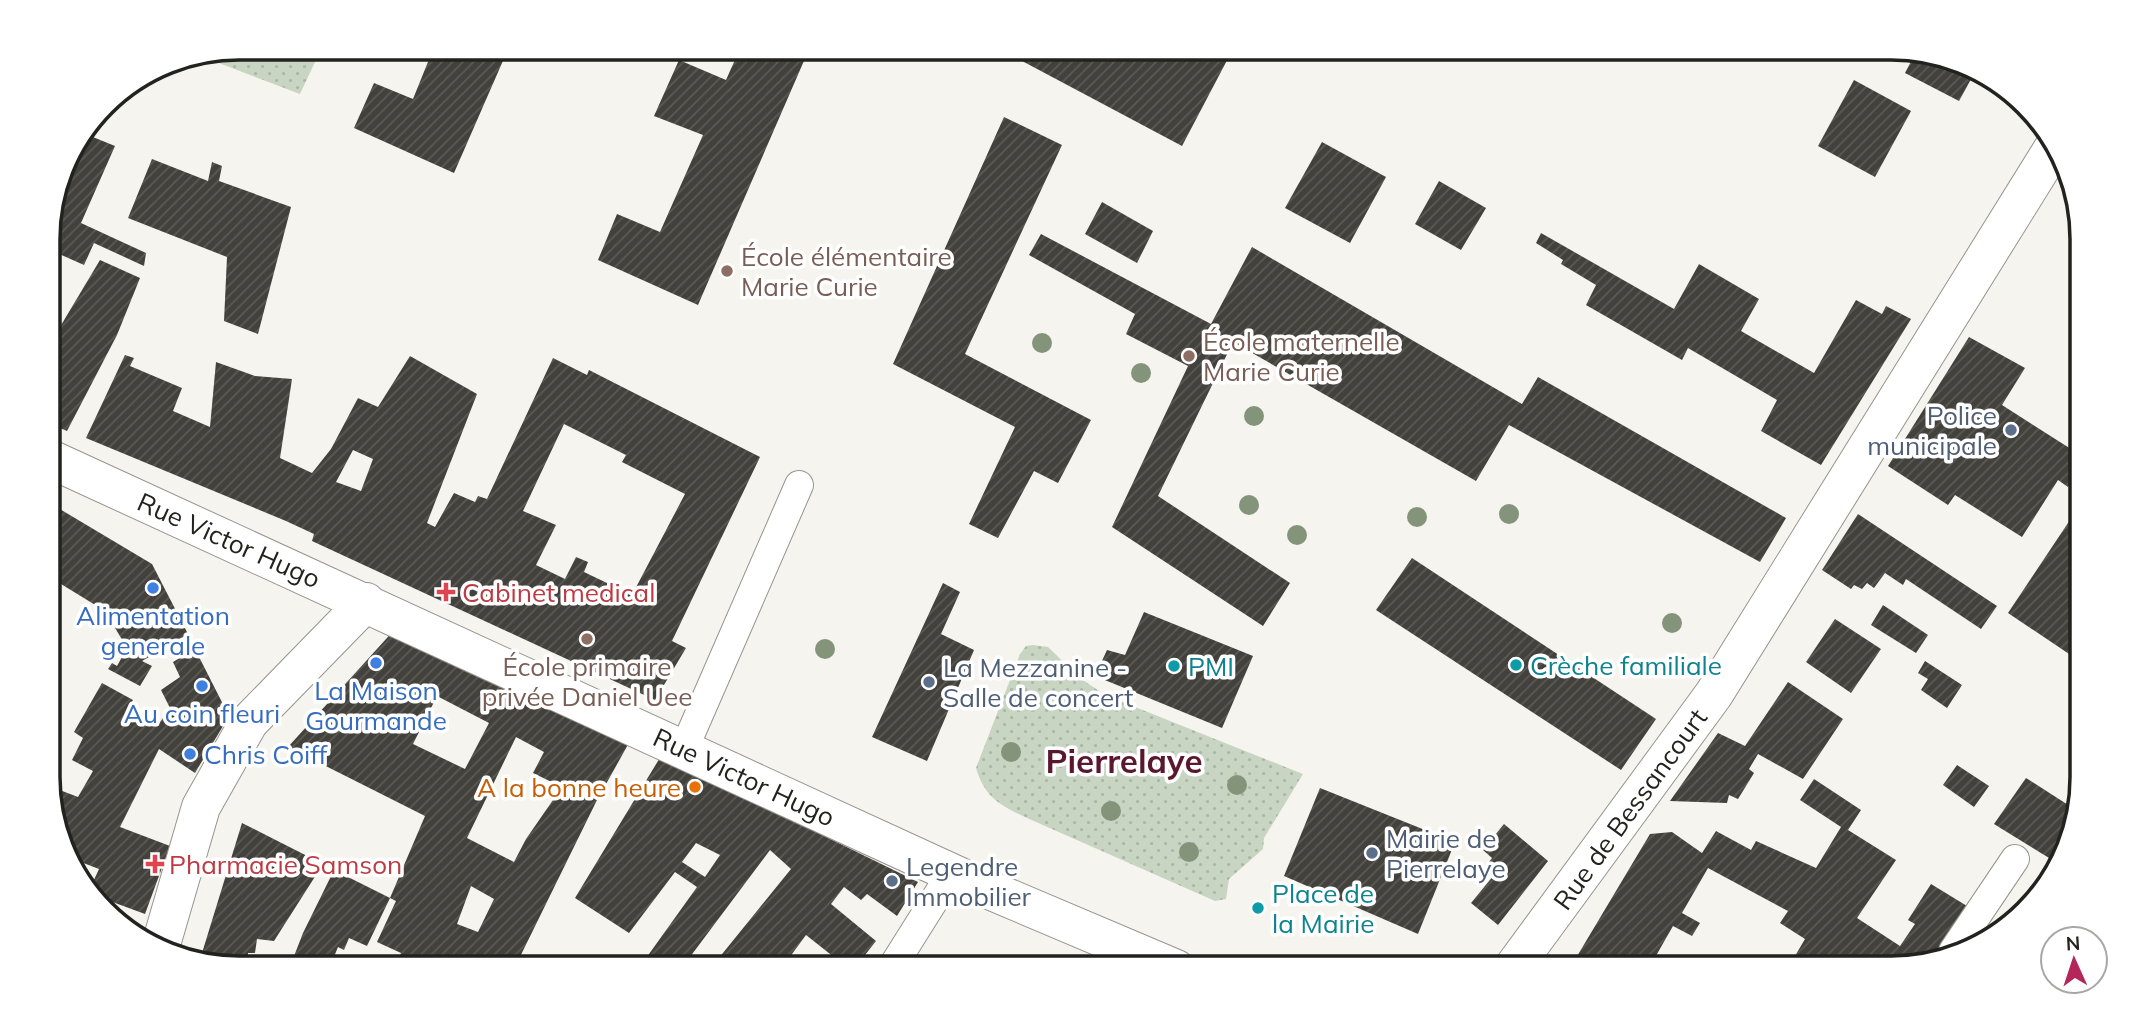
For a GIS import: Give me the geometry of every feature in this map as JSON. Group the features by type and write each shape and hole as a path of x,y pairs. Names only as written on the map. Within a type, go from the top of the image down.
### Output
{"street":[{"name":"Rue de Bessancourt","path":"1522,956 1714,694 2049,155"},
{"name":"Rue Victor Hugo","path":"60,463 979,886 1146,956"},
{"path":"162,939 201,807 249,722 366,602"}],"lane":[{"path":"684,749 799,485"},
{"path":"1958,944 2015,859"},
{"path":"899,956 953,872"}],"green space":[{"path":"316,60 300,94 215,62"},
{"path":"1026,646 1048,647 1080,678 1105,695 1303,774 1264,838 1263,849 1229,879 1226,899 1215,901 1027,818 989,794 976,768 1020,654"}],"building":[{"path":"429,60 503,60 454,173 354,128 374,83 413,99"},
{"path":"679,60 726,80 735,60 804,60 698,305 598,260 617,214 660,232 703,135 654,116"},
{"path":"1020,60 1227,60 1182,146"},
{"path":"1911,61 1938,66 1971,79 1959,101 1905,73"},
{"path":"1854,80 1911,111 1875,177 1818,146"},
{"path":"1004,117 1062,145 965,354 1091,420 1058,483 1034,471 998,538 969,524 1015,427 893,364"},
{"path":"92,137 115,146 81,223 146,253 144,266 94,243 84,265 60,254 60,227 73,170"},
{"path":"1322,142 1386,177 1350,243 1285,208"},
{"path":"152,159 208,181 212,162 222,166 219,181 291,207 258,334 224,321 227,257 128,218"},
{"path":"1439,181 1486,208 1461,250 1415,224"},
{"path":"1102,202 1153,231 1137,263 1085,234"},
{"path":"1541,233 1674,309 1699,264 1759,299 1741,331 1814,373 1856,300 1882,314 1886,306 1911,319 1821,465 1761,431 1777,400 1688,348 1682,360 1586,305 1596,285 1561,264 1563,260 1536,243"},
{"path":"1041,234 1211,324 1252,247 1522,404 1538,377 1786,518 1760,562 1509,425 1476,481 1233,342 1158,496 1290,583 1263,626 1112,527 1188,366 1126,334 1135,314 1029,255"},
{"path":"100,260 140,278 117,335 67,431 60,428 60,327"},
{"path":"1969,337 2025,368 2002,405 2070,448 2070,484 2068,487 2058,480 2022,537 1955,495 1948,505 1888,466"},
{"path":"125,355 134,358 130,366 182,388 173,411 210,427 216,362 255,376 292,379 280,458 312,473 331,449 358,398 378,407 410,356 477,394 427,523 435,527 454,493 475,502 478,496 487,499 553,358 587,375 589,370 760,457 672,641 686,648 655,700 312,541 314,534 286,521 86,438","holes":["564,424 626,455 622,462 685,494 632,595 584,572 588,562 576,557 565,579 536,565 556,525 523,511","353,450 373,459 361,491 336,482"]},
{"path":"60,509 152,564 188,634 142,661 152,666 140,686 108,669 112,663 117,666 127,648 105,611 60,583"},
{"path":"1858,514 1997,606 1981,629 1906,579 1903,585 1885,573 1874,588 1867,583 1862,589 1854,585 1851,589 1822,570"},
{"path":"2070,520 2070,655 2008,613"},
{"name":"Crèche familiale","path":"1412,558 1656,719 1621,770 1376,610"},
{"name":"La Mezzanine - Salle de concert","path":"943,583 960,592 941,634 974,650 927,761 872,737"},
{"path":"1883,605 1928,635 1916,653 1871,625"},
{"name":"PMI","path":"1144,612 1253,656 1222,728 1095,676 1107,650 1125,655"},
{"path":"1835,619 1881,649 1851,693 1806,662"},
{"path":"396,628 630,741 596,802 520,956 400,956 401,953 377,942 396,901 390,898 425,816 288,747","holes":["437,696 489,723 465,769 413,744","516,737 544,752 533,773 562,787 526,839 514,862 467,838","471,886 494,899 478,932 457,924"]},
{"path":"195,649 229,716 195,773 159,749 120,827 170,846 145,914 109,901 94,881 99,869 82,862 73,846 61,790 78,797 93,771 72,760 83,738 74,732 102,683 133,700 128,708 158,725 170,708 161,690 180,677 173,662"},
{"path":"1925,661 1962,685 1947,708 1921,690 1928,679 1918,673"},
{"path":"1788,682 1843,719 1803,779 1758,754 1749,769 1754,773 1738,799 1729,795 1727,803 1670,801 1718,733 1745,746"},
{"path":"661,756 918,882 897,916 867,894 861,900 844,887 831,904 876,941 864,956 833,956 806,935 791,956 721,956 791,869 770,850 691,956 648,956 697,887 675,872 629,933 575,898","holes":["696,843 720,855 705,877 682,862"]},
{"path":"1957,765 1989,786 1974,807 1943,785"},
{"path":"2026,778 2068,805 2061,835 2050,859 1994,824"},
{"path":"1814,779 1861,810 1848,830 1896,860 1857,918 1900,946 1915,924 1908,920 1931,884 1967,906 1938,950 1903,956 1795,956 1805,939 1780,923 1788,911 1708,868 1682,913 1700,923 1692,936 1673,926 1656,956 1577,956 1650,834 1672,832 1702,853 1716,831 1751,850 1756,841 1816,868 1841,827 1800,800"},
{"name":"Mairie de Pierrelaye","path":"1320,788 1455,842 1418,934 1284,876"},
{"path":"242,823 323,864 274,941 257,939 255,953 248,953 248,956 202,953"},
{"path":"1504,824 1548,861 1498,925 1471,903 1494,875 1485,867 1492,858 1483,850"},
{"path":"334,870 390,898 367,946 349,938 344,950 338,947 334,956 294,956"}],"place":[{"name":"École élémentaire Marie Curie","path":"727,271"},
{"name":"École maternelle Marie Curie","path":"1189,356"},
{"name":"Police municipale","path":"2011,430"},
{"name":"Alimentation generale","path":"153,588"},
{"name":"Cabinet medical","path":"446,592"},
{"name":"École primaire privée Daniel Uee","path":"587,639"},
{"name":"La Maison Gourmande","path":"376,663"},
{"name":"Crèche familiale","path":"1516,665"},
{"name":"PMI","path":"1174,666"},
{"name":"La Mezzanine - Salle de concert","path":"929,682"},
{"name":"Au coin fleuri","path":"202,686"},
{"name":"Chris Coiff","path":"190,754"},
{"name":"A la bonne heure","path":"695,787"},
{"name":"Mairie de Pierrelaye","path":"1372,853"},
{"name":"Pharmacie Samson","path":"155,864"},
{"name":"Legendre Immobilier","path":"892,881"},
{"name":"Place de la Mairie","path":"1258,908"}],"district":[{"name":"Pierrelaye","path":"1124,760"}]}
